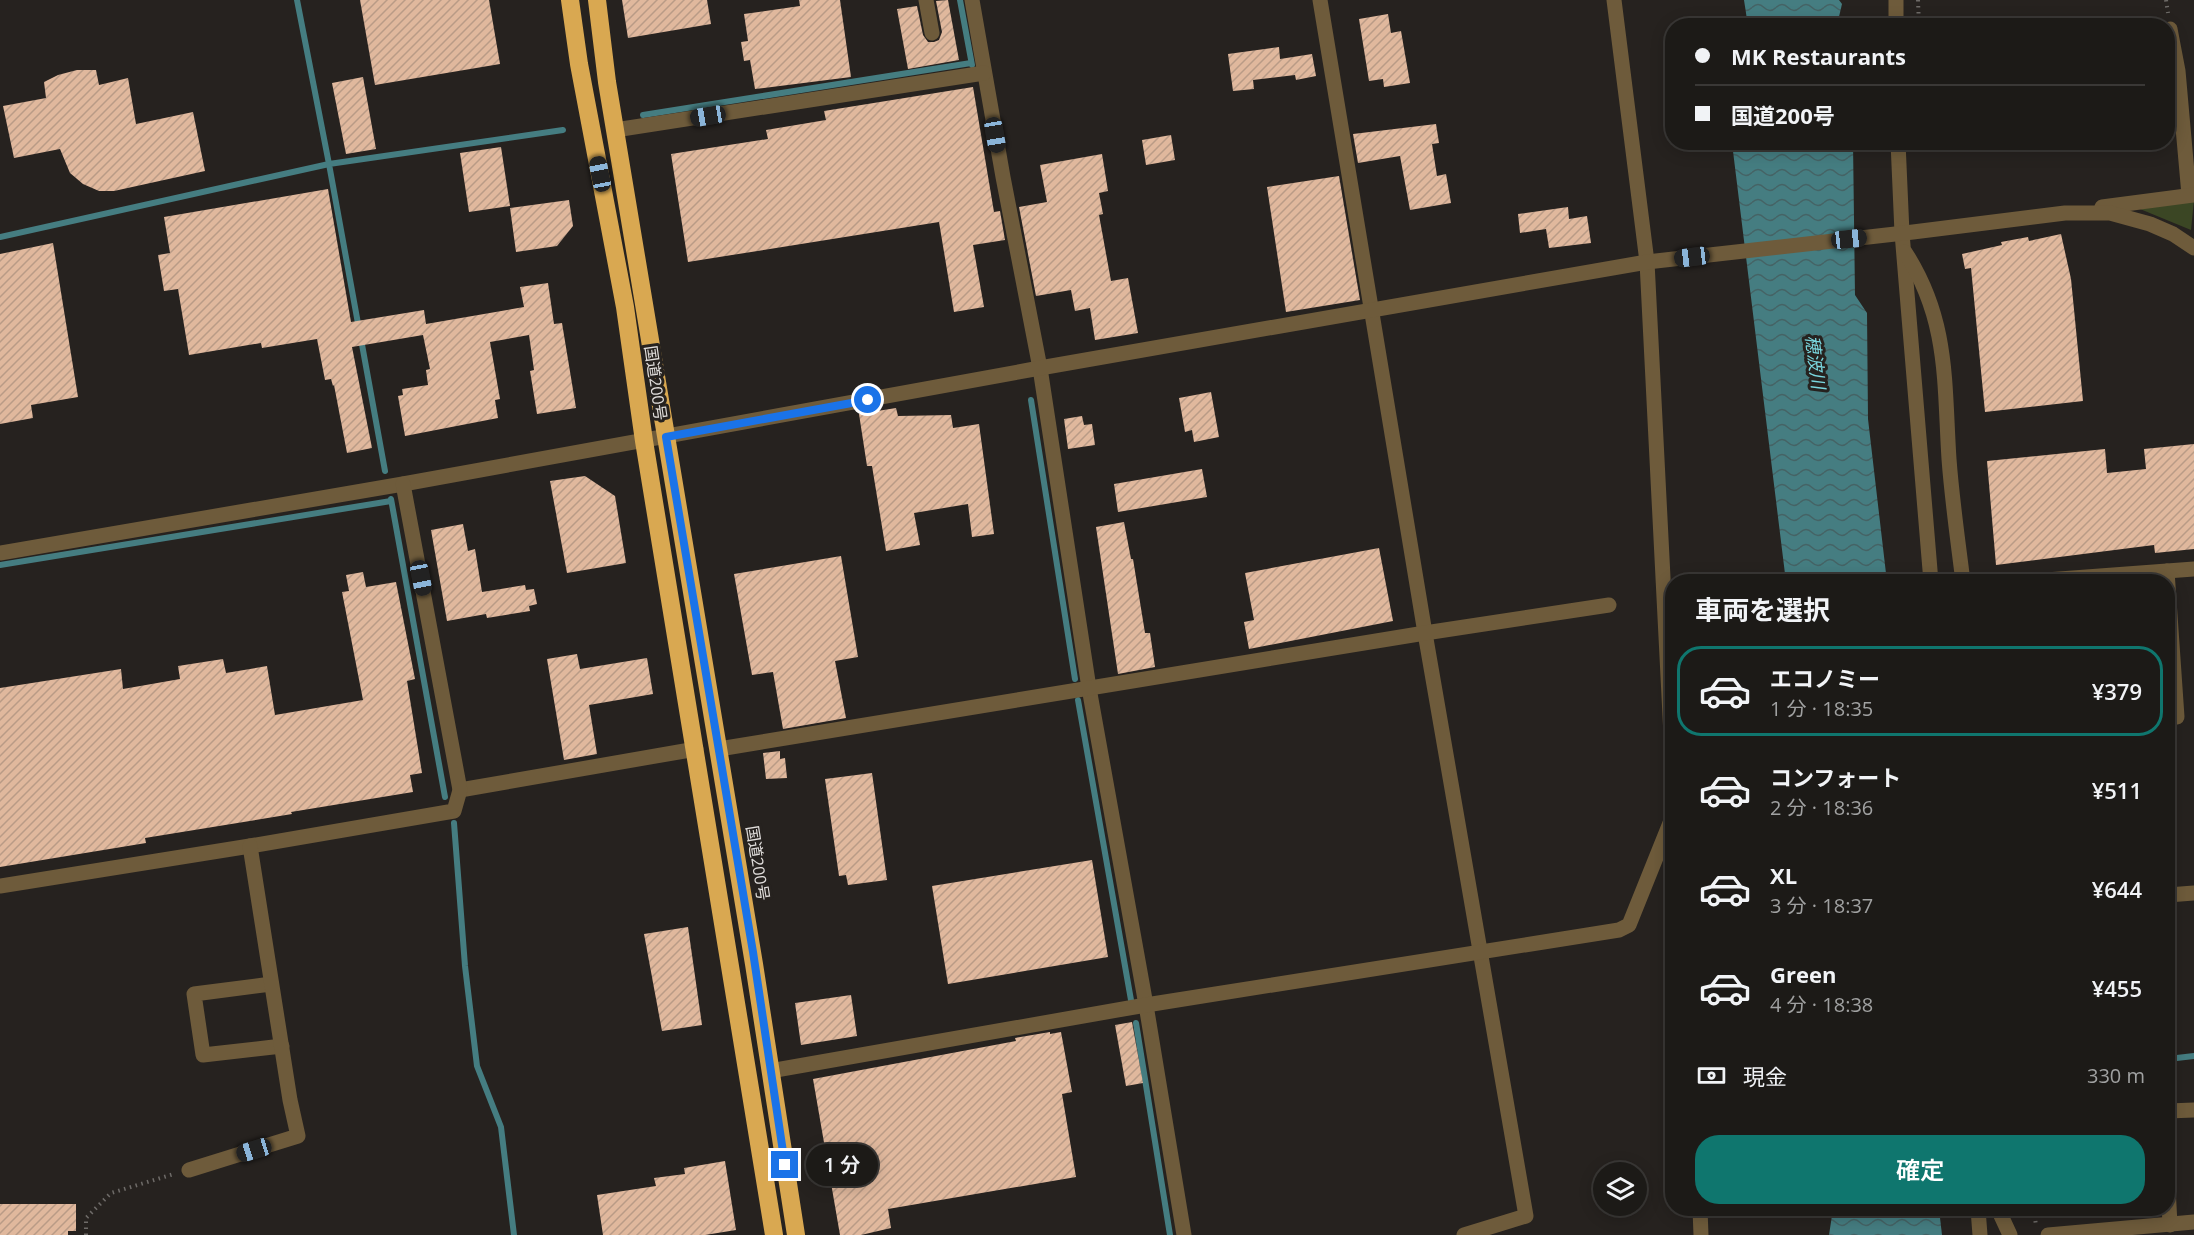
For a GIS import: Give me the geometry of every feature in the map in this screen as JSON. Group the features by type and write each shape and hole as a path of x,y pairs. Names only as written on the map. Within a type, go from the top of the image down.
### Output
{"highway":[{"name":"国道200号","path":"570,0 579,64 625,306 644,441 774,1235"},
{"name":"国道200号","path":"597,0 615,130 719,749 796,1235"}],"street":[{"path":"926,0 932,33"},
{"path":"972,0 1040,368 1089,688 1146,1005 1184,1235"},
{"path":"1320,0 1370,311 1526,1216 1464,1235"},
{"path":"1614,0 1647,262 1665,617"},
{"path":"1896,0 1896,18"},
{"path":"615,130 984,73"},
{"path":"0,554 1647,262 1899,239 2192,195 2175,85"},
{"path":"1898,150 1899,239 1930,574"},
{"path":"2066,213 2110,213 2150,224 2173,234 2194,248"},
{"path":"1899,239 1927,293 1940,332 1949,460 1962,574"},
{"path":"0,886 454,811 460,790 403,484"},
{"path":"2141,574 2194,569"},
{"path":"719,749 1609,605"},
{"path":"2175,688 2177,717"},
{"path":"460,790 696,749"},
{"path":"770,1071 1146,1005 1619,930 1629,925 1665,835"},
{"path":"189,1170 298,1136 250,846"},
{"path":"2175,894 2194,893"},
{"path":"272,984 194,994 203,1055 282,1046"},
{"path":"2175,1111 2194,1110"},
{"path":"1700,1216 1701,1235"},
{"path":"1979,1216 1980,1235"},
{"path":"2001,1216 2010,1235"},
{"path":"2170,1216 2170,1225"},
{"path":"2048,1235 2082,1234 2194,1222"}],"path":[{"path":"1918,0 1919,18"},
{"path":"86,1235 87,1218 111,1193 189,1170"}],"green space":[{"path":"2194,200 2191,230 2140,209"}],"water":[{"path":"1744,0 1839,0 1842,4 1839,18 1747,18"},
{"name":"穂波川","path":"1733,150 1853,150 1855,295 1867,313 1868,419 1886,574 1785,574"},
{"path":"1832,1216 1940,1216 1942,1235 1829,1235"}],"building":[{"path":"360,0 489,0 500,64 375,85"},
{"path":"622,0 707,0 711,24 628,38"},
{"path":"799,0 840,0 851,77 755,89 750,60 744,61 741,42 748,41 744,14 800,6"},
{"path":"948,0 959,60 908,69 897,9 917,6 923,35 928,42 934,42 939,40 942,32 936,1"},
{"path":"1388,14 1391,33 1401,31 1410,83 1384,87 1383,79 1369,81 1359,19"},
{"path":"1279,47 1280,59 1312,54 1316,76 1296,80 1295,75 1253,80 1254,89 1233,91 1228,54"},
{"path":"77,70 96,70 99,85 128,78 136,124 193,112 205,171 114,191 99,191 83,184 70,173 60,149 14,158 3,106 46,98 44,82"},
{"path":"363,77 376,149 346,154 332,83"},
{"path":"973,87 994,212 1000,211 1005,240 973,245 984,307 954,312 939,222 688,262 671,154 768,139 766,130 826,120 824,111"},
{"path":"1436,124 1439,143 1432,144 1437,176 1446,174 1451,203 1410,210 1400,156 1358,163 1353,134"},
{"path":"1171,135 1175,160 1146,165 1142,140"},
{"path":"501,147 510,206 469,212 460,153"},
{"path":"1102,154 1108,191 1099,193 1103,214 1099,215 1111,281 1128,278 1138,333 1095,340 1090,308 1075,311 1071,290 1036,296 1019,207 1047,202 1040,165"},
{"path":"1339,176 1360,300 1286,312 1267,187"},
{"path":"328,189 351,322 424,310 426,324 524,307 520,287 548,283 554,324 562,323 576,408 537,414 530,371 534,370 529,335 490,342 500,399 495,400 498,418 405,436 398,396 403,395 402,389 428,385 426,370 430,369 423,335 352,347 372,448 347,453 334,385 331,379 325,380 317,339 262,348 261,343 189,355 178,289 164,291 158,255 170,253 164,217"},
{"path":"569,200 573,226 557,246 516,252 510,208"},
{"path":"1568,207 1569,219 1587,216 1591,243 1549,248 1546,229 1520,233 1518,214"},
{"path":"2061,234 2071,279 2083,401 1985,412 1971,268 1965,269 1962,254 2002,245 2001,242 2028,237 2029,241"},
{"path":"53,243 78,397 31,405 33,418 0,424 0,254"},
{"path":"1211,392 1219,437 1194,442 1192,430 1185,432 1179,398"},
{"path":"896,408 898,416 951,415 953,428 979,424 994,534 972,537 968,504 914,513 920,545 886,551 872,466 867,466 859,414"},
{"path":"1082,416 1084,425 1092,424 1095,445 1068,449 1064,419"},
{"path":"2194,444 2194,549 2155,553 2154,545 1996,565 1987,461 2105,449 2107,473 2146,469 2144,449"},
{"path":"1202,469 1207,497 1118,512 1114,484"},
{"path":"585,476 615,496 626,563 567,573 550,481"},
{"path":"1124,522 1131,559 1133,559 1145,633 1150,633 1155,667 1118,674 1096,527"},
{"path":"463,524 468,551 475,549 482,592 525,585 526,590 534,589 537,604 529,606 530,611 487,618 486,614 447,621 431,530"},
{"path":"1379,548 1393,621 1249,649 1244,622 1254,620 1245,573"},
{"path":"841,556 858,657 835,661 846,718 783,729 773,672 752,675 734,574"},
{"path":"363,572 366,587 396,582 415,679 407,681 422,773 410,775 413,792 145,838 146,843 0,867 0,688 121,669 123,689 180,679 178,666 223,659 226,673 267,666 275,715 363,700 342,592 349,591 346,575"},
{"path":"577,654 580,669 647,658 653,694 589,705 597,754 564,760 547,659"},
{"path":"780,751 780,759 785,758 787,778 766,779 763,753"},
{"path":"872,773 887,880 848,885 846,875 839,876 825,779"},
{"path":"1092,860 1108,957 948,984 932,886"},
{"path":"688,927 702,1025 662,1031 644,934"},
{"path":"851,995 857,1036 801,1045 795,1003"},
{"path":"1132,1022 1143,1083 1126,1086 1115,1025"},
{"path":"1050,1032 1050,1034 1061,1032 1072,1092 1062,1094 1076,1177 888,1209 891,1228 861,1235 840,1235 813,1079 1016,1041 1015,1038"},
{"path":"725,1161 736,1230 705,1235 603,1235 597,1195 656,1186 654,1178 685,1174 684,1168"},
{"path":"0,1204 76,1204 76,1231 68,1231 68,1235 0,1235"}],"waterway":[{"path":"0,237 329,164 297,0"},
{"path":"960,0 972,65"},
{"path":"643,115 971,63"},
{"path":"359,329 329,164 563,130"},
{"path":"361,339 385,471"},
{"path":"1031,400 1075,679"},
{"path":"391,499 445,797"},
{"path":"0,565 391,501"},
{"path":"1078,700 1131,1000"},
{"path":"454,823 465,966 477,1066 501,1127 514,1235"},
{"path":"1136,1023 1170,1235"},
{"path":"2175,1058 2194,1056"}],"route":[{"path":"785,1165 753,952 666,437 868,400"}]}
